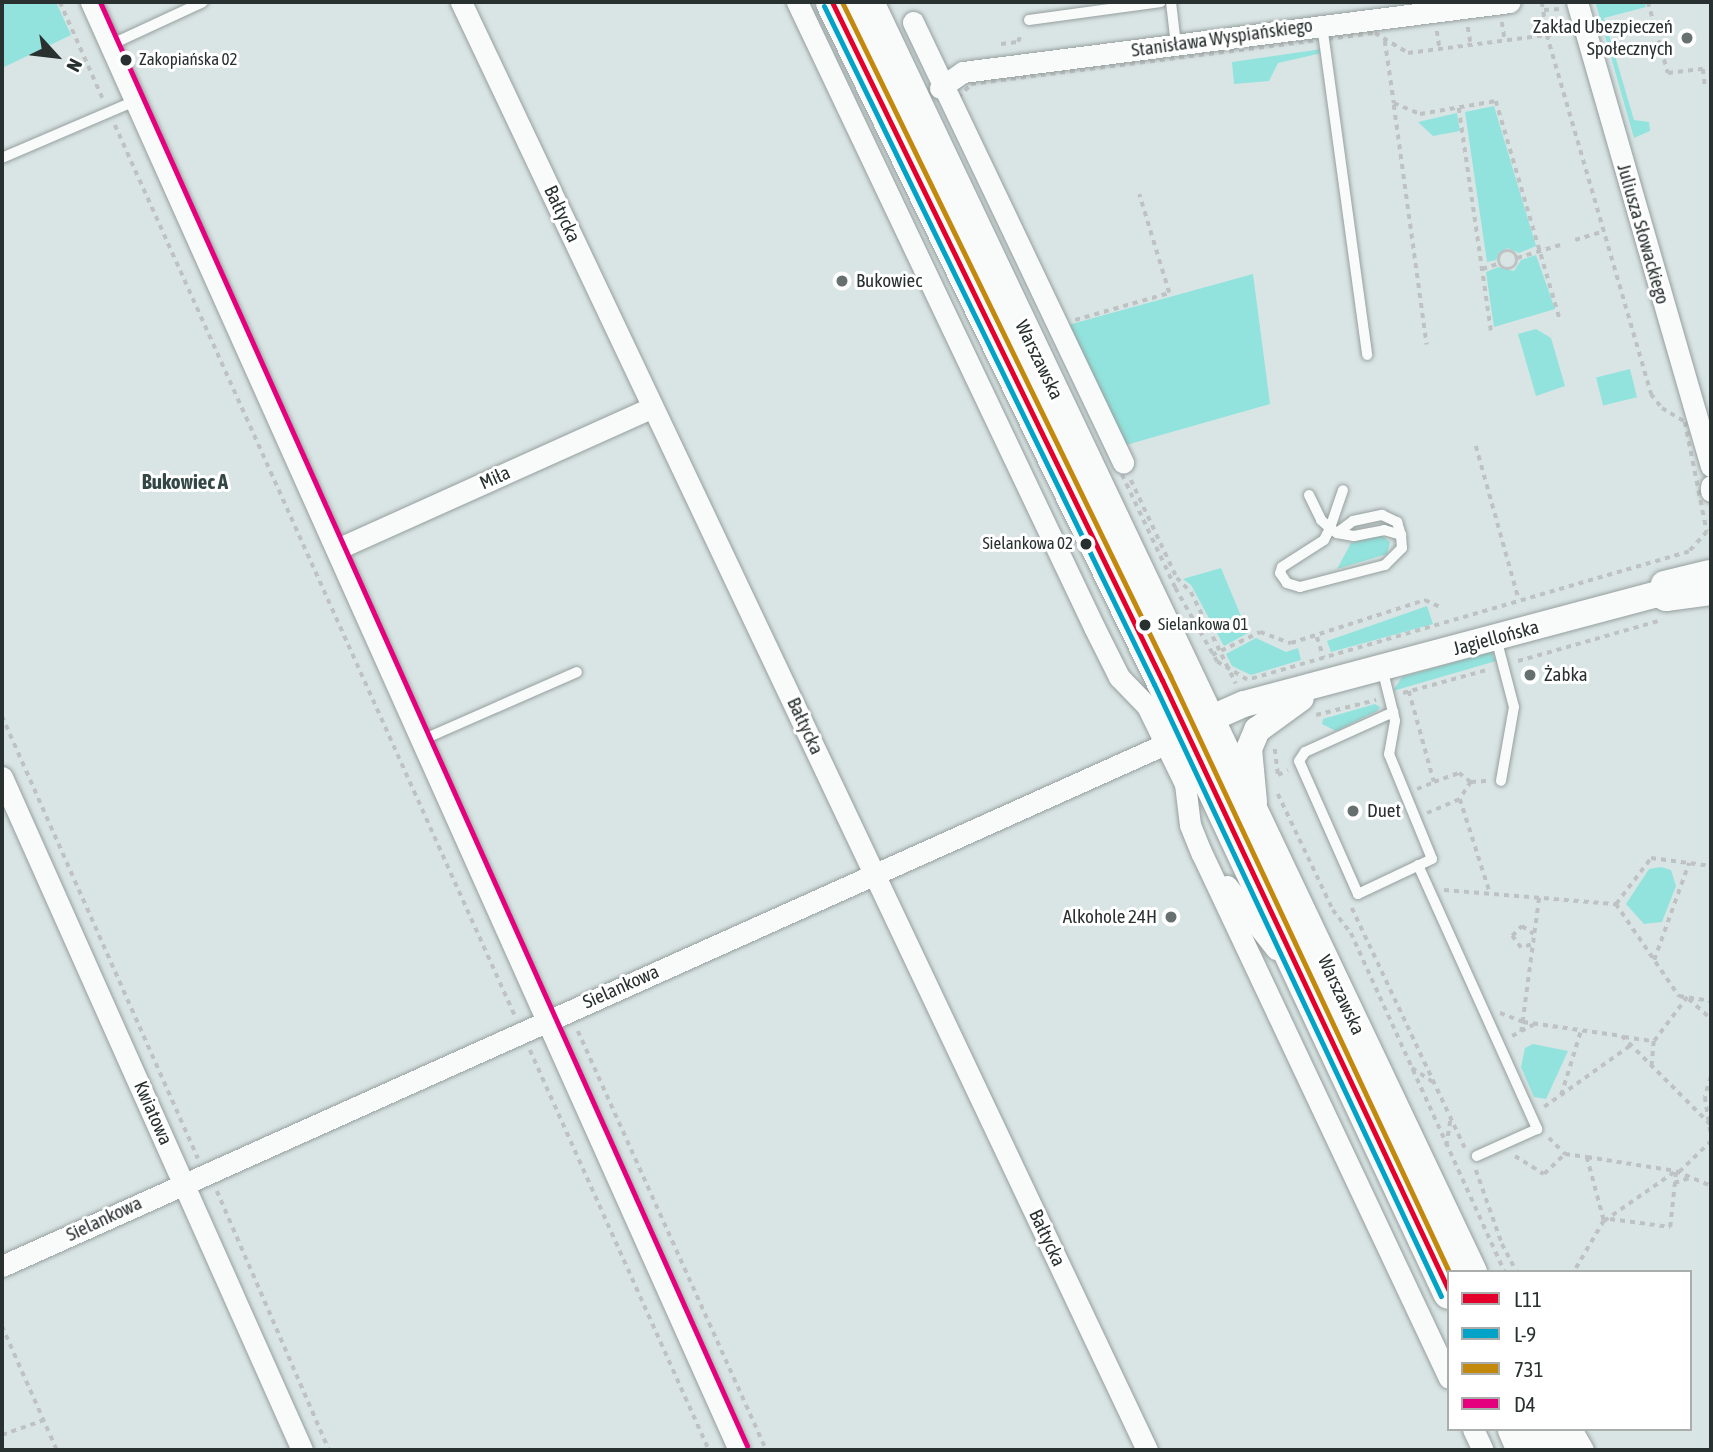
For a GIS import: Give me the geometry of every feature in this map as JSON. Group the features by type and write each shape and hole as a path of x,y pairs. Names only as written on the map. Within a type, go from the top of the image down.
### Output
{"main road":[{"name":"Warszawska","path":"831,2 1199,760 1447,1288"},
{"name":"Warszawska","path":"867,2 1210,719 1469,1270"},
{"path":"1515,1431 1523,1450"},
{"path":"1545,1431 1554,1450"}],"street":[{"path":"91,2 739,1450"},
{"name":"Bałtycka","path":"461,2 1147,1450"},
{"path":"797,2 1100,639 1119,677 1147,706 1185,784 1190,825 1202,854 1447,1374"},
{"name":"Stanisława Wyspiańskiego","path":"940,88 963,72 1175,45 1323,32 1510,2"},
{"name":"Juliusza Słowackiego","path":"1577,2 1711,466"},
{"path":"912,22 940,88 1123,463"},
{"name":"Miła","path":"337,549 653,407"},
{"name":"Jagiellońska","path":"1210,719 1329,670 1382,668 1658,594 1666,598 1711,577"},
{"name":"Jagiellońska","path":"1257,730 1329,670"},
{"path":"1199,760 1200,744 1210,719"},
{"path":"1256,817 1249,774 1249,750 1257,730"},
{"name":"Sielankowa","path":"2,1266 214,1168 1165,744"},
{"name":"Kwiatowa","path":"2,777 302,1450"},
{"path":"1202,854 1307,988"},
{"path":"1474,1431 1483,1450"},
{"path":"1491,1431 1497,1450"},
{"path":"1572,1431 1583,1450"}],"lane":[{"path":"110,45 203,2"},
{"path":"1028,20 1161,2"},
{"path":"1171,2 1175,45"},
{"path":"1323,32 1367,355"},
{"path":"2,158 135,101"},
{"path":"1310,495 1321,520 1334,530 1354,536 1375,530 1402,535 1402,548 1385,565 1300,587 1287,583 1280,573 1284,563 1317,546 1334,530 1343,490"},
{"path":"1496,638 1514,717 1501,781"},
{"path":"1382,668 1393,712 1395,727 1388,748 1432,859 1358,894 1299,761 1305,752 1393,712"},
{"path":"422,740 576,672"},
{"path":"1418,865 1537,1129 1528,1138 1473,1159"}],"path":[{"path":"60,2 517,1021"},
{"path":"1542,2 1548,35 1651,394 1662,408 1685,422 1710,522 1703,540 1689,552 1519,600 1329,670 1247,680 1231,672 1212,656 1117,465 1129,459 960,107 961,92 971,85 1323,32 1375,33 1408,53 1548,35"},
{"path":"1648,2 1668,73 1703,69 1705,86"},
{"path":"1001,44 1018,42 1028,20"},
{"path":"1503,30 1504,41"},
{"path":"1469,35 1471,45"},
{"path":"1438,38 1440,49"},
{"path":"1385,41 1427,345"},
{"path":"1394,103 1420,114 1496,102 1542,249 1560,320"},
{"path":"1460,107 1491,331"},
{"path":"1067,322 1169,293 1139,194"},
{"path":"1574,240 1604,231"},
{"path":"1500,263 1511,268 1517,258 1560,245"},
{"path":"1482,269 1500,263 1507,251 1517,258"},
{"path":"1476,446 1519,600"},
{"path":"1123,463 1177,578 1191,592 1222,652 1244,704"},
{"path":"1212,656 1260,632 1291,643 1317,637 1425,600 1440,607"},
{"path":"1415,818 1460,799 1471,782 1459,774 1434,782 1409,691 1666,619"},
{"path":"1317,637 1329,670"},
{"path":"2,716 199,1160 208,1156 214,1168 220,1182 217,1196 329,1450"},
{"path":"1257,730 1273,761 1275,787 1334,911 1351,933 1445,1149 1479,1208 1504,1270"},
{"path":"1460,799 1490,893"},
{"path":"1616,904 1651,858 1711,866"},
{"path":"1654,960 1689,863"},
{"path":"1431,895 1443,890 1616,904"},
{"path":"1521,1032 1539,897"},
{"path":"1616,904 1679,996 1711,1001"},
{"path":"1533,943 1521,948 1512,936 1522,926 1534,934"},
{"path":"1687,997 1711,1018"},
{"path":"1652,1066 1654,1041 1687,997"},
{"path":"1481,1005 1523,1022 1654,1041"},
{"path":"578,1023 578,1034 766,1450"},
{"path":"1561,1095 1581,1030"},
{"path":"1622,1037 1711,1124"},
{"path":"527,1043 709,1450"},
{"path":"1532,1116 1631,1045"},
{"path":"1412,1068 1433,1082 1450,1120 1473,1159 1502,1244 1516,1270"},
{"path":"1575,1270 1604,1221 1677,1172 1711,1139 1711,1124 1705,1097 1711,1077"},
{"path":"1445,1149 1450,1120"},
{"path":"1565,1154 1544,1174 1536,1172 1505,1148 1528,1138 1549,1138 1565,1154 1677,1172 1711,1186"},
{"path":"1587,1157 1604,1221"},
{"path":"1610,1219 1670,1227 1677,1172"},
{"path":"1675,1183 1690,1177"},
{"path":"2,1326 57,1450"},
{"path":"2,1435 44,1420"}],"shaded area":[{"path":"2,2 56,2 71,35 2,68"},
{"path":"1645,2 1646,7 1604,18 1634,120 1649,122 1650,131 1634,138 1596,4"},
{"path":"1322,49 1322,53 1278,63 1269,81 1234,84 1232,62"},
{"path":"1494,106 1536,246 1519,253 1507,248 1496,260 1487,262 1465,112"},
{"path":"1457,113 1460,131 1433,136 1418,122"},
{"path":"1536,255 1555,309 1494,327 1486,272 1498,267 1514,271 1521,260"},
{"path":"1253,274 1270,404 1126,445 1068,325"},
{"path":"1536,329 1551,338 1565,386 1536,396 1518,334"},
{"path":"1630,369 1637,397 1603,406 1596,377"},
{"path":"1381,535 1390,542 1387,554 1337,569 1351,543"},
{"path":"1221,568 1248,633 1224,646 1191,585 1183,579"},
{"path":"1427,606 1433,624 1331,652 1327,641"},
{"path":"1256,638 1286,652 1298,648 1301,660 1251,675 1232,666 1226,654"},
{"path":"1491,652 1496,661 1393,691 1402,677"},
{"path":"1375,704 1380,707 1377,711 1336,731 1322,724 1323,719"},
{"path":"1661,867 1671,870 1676,886 1662,922 1644,924 1626,904 1649,869"},
{"path":"1533,1044 1568,1051 1546,1099 1534,1097 1521,1067 1525,1048"}],"transit line":[{"name":"D4","path":"100,2 747,1446"},
{"name":"L11","path":"832,2 1162,680 1447,1287"},
{"name":"731","path":"842,2 1170,676 1448,1270"},
{"name":"L-9","path":"824,6 1154,684 1441,1296"}],"place":[{"name":"Zakład Ubezpieczeń Społecznych","path":"1687,38"},
{"name":"Zakopiańska 02","path":"126,60"},
{"name":"Bukowiec","path":"842,281"},
{"name":"Sielankowa 02","path":"1086,544"},
{"name":"Sielankowa 01","path":"1145,625"},
{"name":"Żabka","path":"1530,675"},
{"name":"Duet","path":"1353,811"},
{"name":"Alkohole 24H","path":"1171,917"}],"district":[{"name":"Bukowiec A","path":"185,481"}]}
